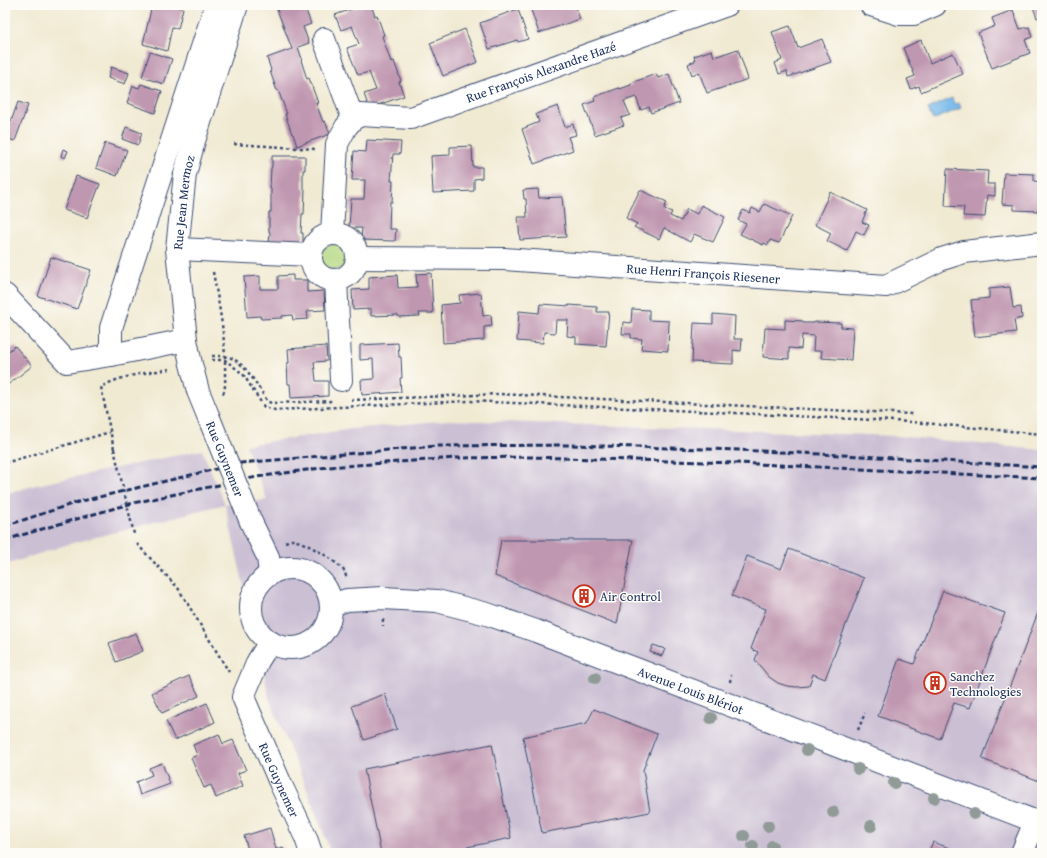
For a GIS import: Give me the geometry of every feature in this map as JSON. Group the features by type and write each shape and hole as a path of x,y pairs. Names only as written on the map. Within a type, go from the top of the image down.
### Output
{"street":[{"name":"Rue Jean Mermoz","path":"116,354 111,328 216,5"},
{"name":"Rue Jean Mermoz","path":"189,355 177,249 185,174 237,5"},
{"name":"Rue François Alexandre Hazé","path":"353,119 361,115 411,118 727,5"},
{"path":"871,5 899,14 914,14 935,5"},
{"path":"324,39 353,119 346,127 337,144 332,234"},
{"path":"332,234 340,234 347,237 353,243 357,258 356,265 353,270 348,275 336,280 321,276 315,271 311,256 315,243 325,235 332,234"},
{"name":"Rue Henri François Riesener","path":"357,258 504,258 886,286 942,259 964,252 1042,243"},
{"path":"177,249 311,256"},
{"path":"336,280 341,380"},
{"path":"5,295 67,362 116,354 189,355"},
{"name":"Rue Guynemer","path":"189,355 198,391 251,522 268,557 270,574"},
{"path":"290,568 297,568 309,572 320,580 328,592 331,605 330,618 325,629 317,639 306,645 294,648 281,646 270,642 260,633 254,621 251,608 254,594 260,583 270,574 282,569 290,568"},
{"name":"Avenue Louis Blériot","path":"331,605 347,600 383,598 437,601 487,614 536,631 1039,823"},
{"path":"244,697 258,661 270,642"},
{"name":"Rue Guynemer","path":"244,697 282,788 306,838 311,853"},
{"path":"1022,853 1039,823"}],"path":[{"path":"234,144 336,150"},
{"path":"213,270 222,323 225,358 225,389 222,400"},
{"path":"134,534 123,491 101,387 111,381 189,355 208,356 236,360 243,366 268,402 334,401"},
{"path":"225,358 243,374 264,408 275,410 469,401 709,411 912,422 1042,434"},
{"path":"350,400 499,394 912,414"},
{"path":"5,463 110,432"},
{"path":"282,542 292,540 322,552 345,572 348,583"},
{"path":"137,544 178,588 244,697"},
{"path":"383,598 383,626"}],"shaded area":[{"path":"449,420 898,436 1042,450 1042,853 331,853 306,787 270,701 225,504 267,500 246,445 352,429"},
{"path":"202,450 225,504 69,544 5,565 5,494 36,485"}],"green space":[{"path":"334,244 343,248 347,257 343,266 334,270 325,266 321,257 325,248"}],"water":[{"path":"952,98 954,104 959,103 961,108 933,120 928,109"}],"building":[{"path":"152,5 171,5 183,8 178,29 172,27 167,51 143,44"},
{"path":"283,5 304,5 311,24 303,27 309,43 298,47 307,79 309,78 323,122 325,121 330,134 297,146 285,114 287,114 270,71 267,58 292,49 276,7"},
{"path":"363,5 371,5 375,16 377,15 384,35 382,36 391,62 394,61 401,81 399,82 404,96 369,108 364,94 376,90 369,72 358,75 347,48 359,44 352,26 341,30 335,15"},
{"path":"535,5 575,5 580,19 539,33 530,7"},
{"path":"1042,5 1042,16 1037,18 1033,7"},
{"path":"518,9 528,39 518,42 517,40 489,49 480,23"},
{"path":"1013,10 1020,29 1029,27 1032,37 1025,40 1030,53 992,68 978,33 995,26 992,18"},
{"path":"790,26 798,48 822,39 831,62 788,77 787,71 779,74 775,63 782,60 772,32"},
{"path":"465,29 478,62 443,76 430,43"},
{"path":"921,40 930,63 953,53 963,74 921,92 919,86 911,89 907,79 915,76 903,48"},
{"path":"738,49 748,79 707,93 699,72 692,75 688,64 695,61 694,56 712,50 714,57"},
{"path":"150,52 172,59 164,84 142,77"},
{"path":"111,67 129,73 125,84 108,78"},
{"path":"656,74 658,78 669,74 679,103 651,113 649,107 641,110 636,97 624,101 630,115 621,118 624,125 595,135 584,105 595,101 594,97 631,85 631,83"},
{"path":"141,84 162,91 155,113 127,103 133,86 139,88"},
{"path":"18,102 28,105 15,141 5,138"},
{"path":"558,106 565,127 573,124 576,135 568,137 573,150 534,164 522,129 539,122 536,114"},
{"path":"126,127 142,133 138,145 122,139"},
{"path":"367,140 401,142 400,154 393,154 391,181 393,181 392,202 390,202 389,229 396,229 395,241 361,240 362,228 349,228 351,199 364,199 365,180 352,180 354,151 366,152"},
{"path":"105,143 127,150 117,176 96,168"},
{"path":"472,146 473,167 482,167 482,178 474,179 474,191 433,193 431,156 450,155 450,147"},
{"path":"63,149 68,151 65,158 61,156"},
{"path":"272,156 305,156 305,170 303,170 303,189 305,189 304,214 302,214 301,233 303,233 303,245 269,244"},
{"path":"947,169 988,171 987,184 995,184 995,196 987,195 985,217 963,216 964,207 945,206"},
{"path":"1004,173 1034,174 1034,181 1042,182 1041,211 1014,210 1014,205 1002,204"},
{"path":"76,176 100,184 87,218 64,210"},
{"path":"538,189 539,198 562,197 566,237 520,240 518,217 527,217 526,199 524,199 523,190"},
{"path":"640,190 667,202 664,209 672,212 670,216 681,221 687,209 697,214 701,205 725,217 713,242 694,234 690,242 664,228 659,239 634,227 637,224 626,218"},
{"path":"830,192 867,210 862,222 869,225 864,235 856,231 847,251 827,241 831,233 815,225"},
{"path":"764,204 792,216 779,243 770,240 768,245 764,243 763,245 740,234 746,224 738,220 743,210 750,213 752,208 760,212"},
{"path":"51,257 91,270 77,309 38,296"},
{"path":"431,273 433,313 419,313 420,316 371,316 371,309 353,310 352,290 369,289 369,277 397,275 398,288 417,287 416,274"},
{"path":"293,275 293,280 307,280 307,292 324,291 325,310 307,311 308,319 293,320 292,315 282,316 282,318 261,319 260,316 247,317 244,277 260,276 260,289 278,289 278,276"},
{"path":"1010,287 1013,308 1021,307 1022,318 1014,320 1016,332 975,337 971,300 989,298 989,289"},
{"path":"481,293 483,316 491,315 492,326 484,327 484,340 443,343 441,305 460,303 459,295"},
{"path":"540,304 597,307 597,312 609,312 606,346 576,344 576,337 567,336 568,320 556,320 555,333 544,332 543,343 517,341 519,311 539,313"},
{"path":"632,309 649,310 649,320 669,321 668,351 641,349 642,339 631,338 631,334 622,334 623,322 631,323"},
{"path":"713,314 735,316 734,339 742,339 741,351 733,350 733,364 692,362 694,323 713,324"},
{"path":"785,320 803,321 803,323 841,323 841,327 853,328 851,360 821,358 822,351 813,351 814,336 802,335 801,349 789,348 789,359 763,357 765,328 785,329"},
{"path":"398,343 399,357 401,357 401,392 362,395 361,380 374,379 373,359 360,360 360,345"},
{"path":"15,346 32,366 5,387 5,354"},
{"path":"326,346 327,361 314,362 316,381 328,381 328,396 291,398 290,384 288,384 288,349"},
{"name":"Air Control","path":"501,540 633,540 617,624 495,576"},
{"path":"789,549 864,578 825,679 813,674 809,686 787,686 778,683 769,677 755,660 758,652 751,649 766,609 732,596 747,556 781,569"},
{"name":"Sanchez Technologies","path":"943,591 1005,613 970,708 954,703 940,739 878,716 899,659 914,664"},
{"path":"1042,602 1042,782 982,759"},
{"path":"136,633 143,651 116,662 109,643"},
{"path":"653,645 665,649 662,656 650,652"},
{"path":"189,676 199,696 162,713 152,693"},
{"path":"385,694 397,729 364,740 352,706"},
{"path":"207,703 215,722 175,740 166,721"},
{"path":"594,709 657,734 643,770 650,812 542,833 523,737 587,723"},
{"path":"219,734 223,744 233,740 246,770 238,773 243,786 216,798 211,785 204,788 191,758 197,755 193,745"},
{"path":"492,744 511,838 438,853 381,853 364,769"},
{"path":"162,763 170,784 140,795 136,782 152,775 149,768"},
{"path":"270,828 276,849 283,847 284,853 249,853 244,836"},
{"path":"933,842 963,853 928,853"}],"railway":[{"path":"5,526 78,502 241,463 436,446 569,445 739,450 1042,467"},
{"path":"5,540 133,503 257,477 328,467 456,458 530,457 737,463 1042,478"}],"place":[{"name":"Air Control","path":"584,596"},
{"name":"Sanchez Technologies","path":"935,683"}]}
